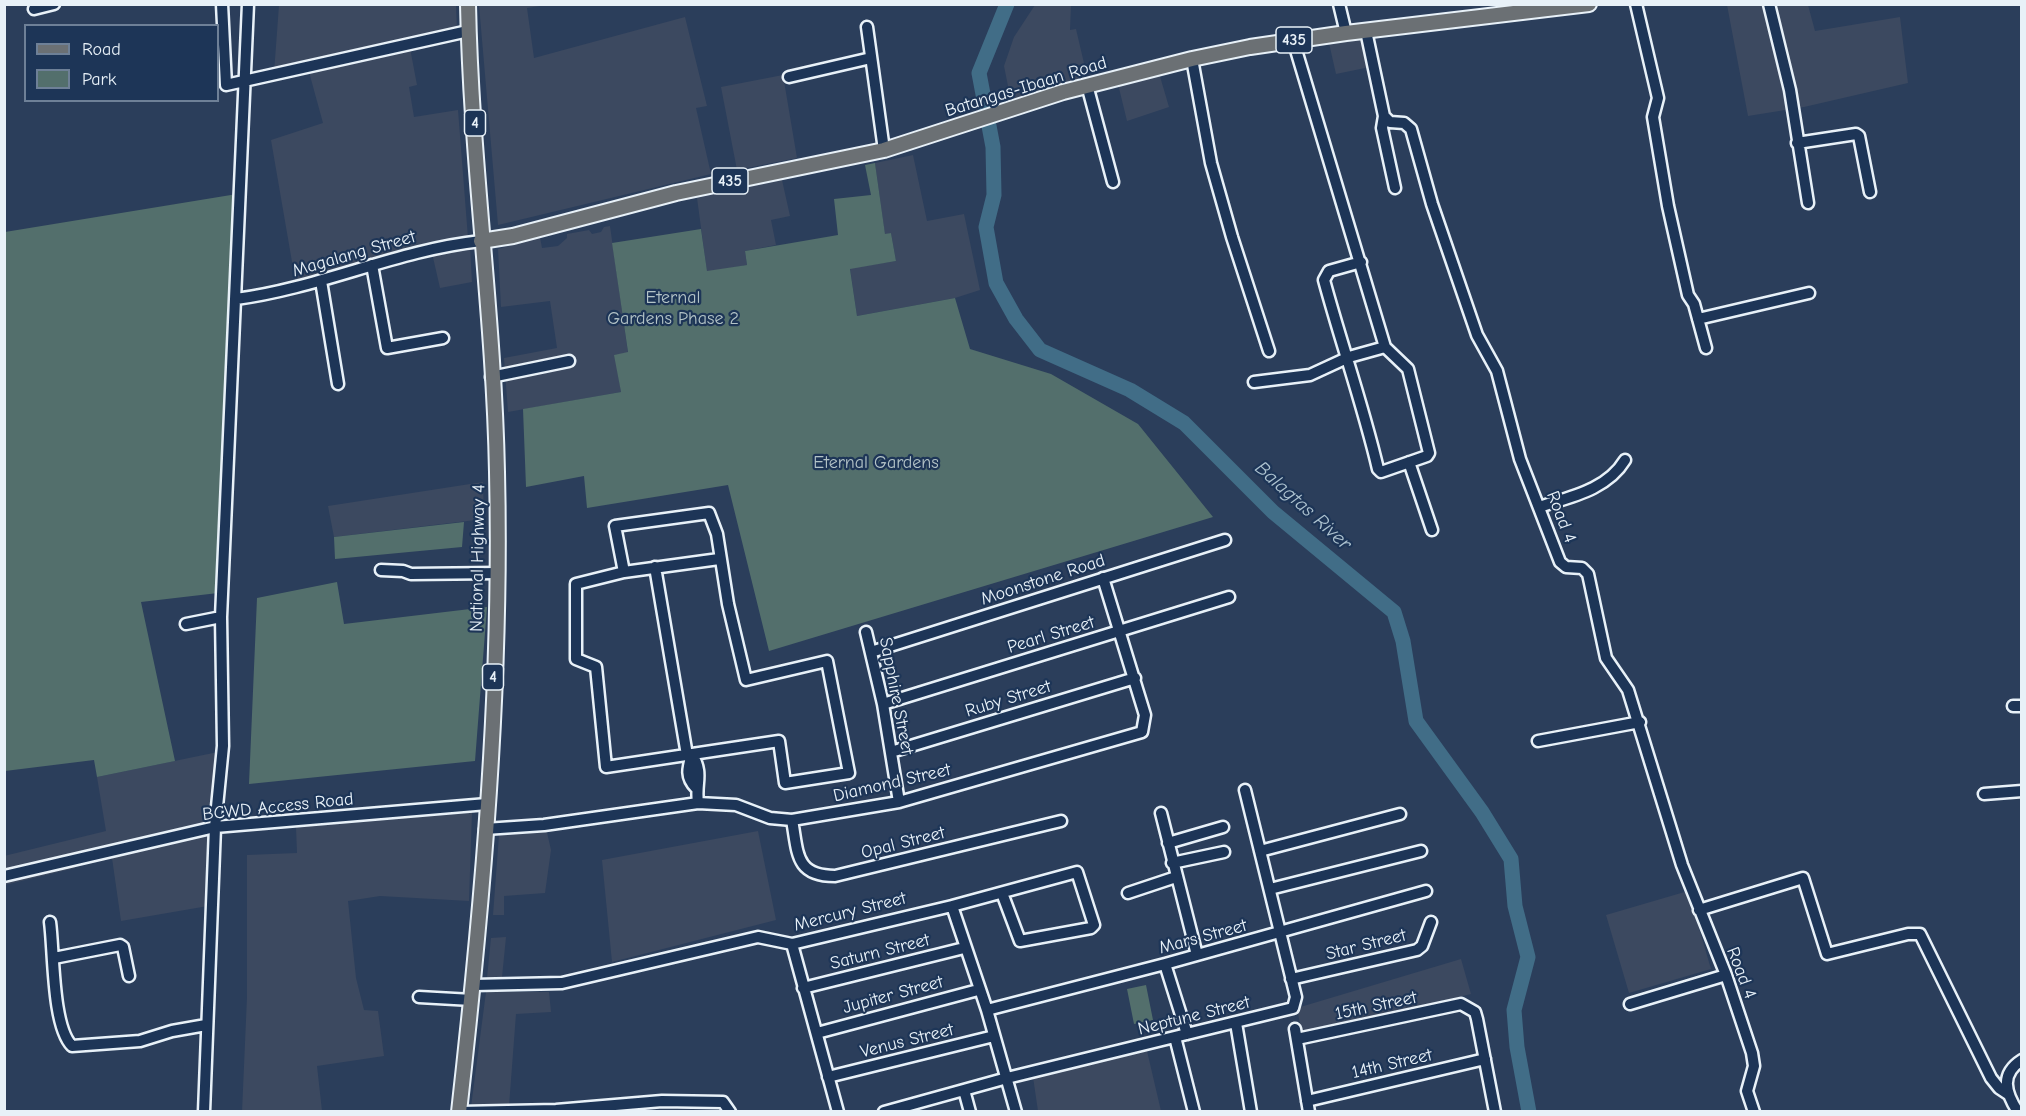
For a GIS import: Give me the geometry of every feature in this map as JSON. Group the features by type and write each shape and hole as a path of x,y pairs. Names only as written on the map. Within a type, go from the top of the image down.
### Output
{"main road":[{"name":"National Highway 4","path":"460,1112 474,985 487,804 498,573 497,463 468,4"},
{"name":"Batangas-Ibaan Road","path":"482,241 513,236 676,193 884,150 1087,85 1192,58 1293,40 1589,4"}],"street":[{"path":"34,9 54,4"},
{"path":"222,4 226,85 468,31"},
{"path":"204,1112 215,827 223,746 221,617 248,4"},
{"path":"1339,4 1346,33"},
{"path":"1636,4 1658,98 1653,117 1668,206 1688,294 1706,348"},
{"path":"1769,4 1790,90 1808,203"},
{"path":"867,27 884,150"},
{"path":"1366,31 1384,116 1382,128 1395,188"},
{"path":"1293,40 1361,262 1385,347 1408,369 1427,436 1429,453 1381,472 1378,469 1349,357 1338,333 1324,280 1329,271 1361,262"},
{"path":"789,77 872,58"},
{"path":"1192,58 1211,164 1269,351"},
{"path":"1087,85 1113,182"},
{"name":"Road 4","path":"1384,116 1389,122 1404,123 1411,129 1432,204 1477,335 1497,371 1514,438 1560,562 1566,567 1586,570 1588,574 1606,658 1628,690 1640,722 1682,865 1725,975 1752,1053 1754,1066 1747,1091 1753,1111"},
{"path":"1797,143 1856,134 1859,136 1870,192"},
{"name":"Magalang Street","path":"236,299 273,294 441,246 482,241"},
{"path":"372,265 387,348 442,338"},
{"path":"321,281 338,384"},
{"path":"1698,320 1809,293"},
{"path":"1254,382 1310,375 1349,357 1385,347"},
{"path":"491,376 569,361"},
{"path":"1539,507 1579,495 1602,484 1616,474 1625,460"},
{"path":"1408,462 1432,530"},
{"path":"624,572 615,526 709,513 717,534 720,559 746,680 827,661 849,773 785,783 779,741 606,767 596,668 576,659 576,584 624,572 720,559"},
{"name":"Moonstone Road","path":"871,652 1225,540"},
{"path":"655,567 689,754 699,767 700,779 696,788 698,803"},
{"path":"381,570 403,571 411,574 498,573"},
{"name":"Diamond Street","path":"485,829 544,825 698,803 736,805 771,818 792,820 899,802 1142,732 1145,715 1103,578"},
{"name":"Pearl Street","path":"883,704 1229,597"},
{"path":"186,624 221,617"},
{"name":"Sapphire Street","path":"866,632 883,704 899,802"},
{"name":"Ruby Street","path":"891,752 1135,678"},
{"path":"1538,741 1640,722"},
{"name":"Neptune Street","path":"884,1112 1007,1078 1293,1008 1297,1002 1245,790"},
{"path":"1984,794 2022,791"},
{"name":"BCWD Access Road","path":"4,876 215,827 487,804"},
{"path":"1161,813 1197,955"},
{"path":"1260,851 1400,814"},
{"name":"Opal Street","path":"792,820 800,860 806,870 820,876 836,876 1060,821"},
{"path":"1168,843 1223,827"},
{"path":"1270,889 1421,851"},
{"path":"1172,863 1224,852"},
{"name":"Mercury Street","path":"474,985 562,983 758,937 792,944 952,906 1077,872 1094,925 1080,930 1020,941 1002,893"},
{"path":"1128,893 1176,877"},
{"path":"1699,909 1803,878 1827,954 1908,934 1920,934 1991,1078 2008,1094"},
{"name":"Mars Street","path":"987,1010 1165,964 1426,891"},
{"path":"952,906 978,990 987,1010 1016,1112"},
{"path":"50,921 58,1016 62,1033 72,1046 140,1041 172,1031 206,1025"},
{"name":"Star Street","path":"1292,980 1417,950 1422,946 1431,922"},
{"path":"792,944 838,1112"},
{"path":"54,958 120,945 123,947 129,976"},
{"name":"Saturn Street","path":"803,988 964,948"},
{"path":"1165,964 1181,1036 1194,1112"},
{"path":"1630,1004 1725,975"},
{"name":"Jupiter Street","path":"817,1033 978,990"},
{"path":"418,997 472,1000"},
{"name":"15th Street","path":"1308,1106 1296,1034 1461,1004 1475,1012 1485,1059"},
{"path":"1236,1023 1251,1112"},
{"name":"Venus Street","path":"828,1077 994,1036"},
{"path":"1485,1059 1495,1112"},
{"name":"14th Street","path":"1308,1106 1485,1059"},
{"path":"2018,1112 2008,1094 2007,1074 2012,1066 2022,1060"},
{"path":"964,1090 970,1112"},
{"path":"460,1112 683,1106 723,1102 730,1112"}],"shaded area":[{"path":"279,5 456,5 457,29 274,73"},
{"path":"479,5 546,5 527,8 534,58 685,17 707,106 696,108 711,174 498,225"},
{"path":"1035,5 1071,5 1070,30 1076,29 1087,76 1011,101 1004,66 1014,37"},
{"path":"1727,5 1808,5 1815,31 1900,17 1908,83 1804,107 1748,116"},
{"path":"1364,39 1370,67 1336,74 1329,43"},
{"path":"410,48 417,85 409,87 414,117 458,110 468,238 430,244 296,285 271,140 323,123 309,72"},
{"path":"1159,73 1169,107 1127,121 1118,84"},
{"path":"783,75 797,158 737,170 721,87"},
{"path":"913,155 927,221 964,214 980,290 955,298 857,316 850,268 896,261 891,233 885,235 875,163"},
{"path":"782,180 790,216 771,220 776,245 745,251 747,265 707,272 697,198"},
{"path":"610,226 628,353 615,355 621,392 508,412 504,358 557,348 550,301 501,307 498,249 540,237 542,248 558,246 567,238 567,234 589,230 592,234 601,232 604,227"},
{"path":"470,247 472,282 440,288 432,253"},
{"path":"483,482 484,519 334,537 328,506"},
{"path":"218,752 212,800 208,906 121,921 112,858 102,861 101,857 75,864 75,868 5,885 4,856 106,831 97,777"},
{"path":"472,812 469,901 380,896 348,901 356,978 364,1010 378,1011 384,1056 317,1066 322,1111 242,1112 247,997 247,855 297,853 296,827"},
{"path":"546,828 551,850 545,893 504,896 504,915 493,915 499,835"},
{"path":"758,831 776,920 612,962 602,860"},
{"path":"1688,891 1711,969 1629,993 1606,915"},
{"path":"506,937 502,977 487,978 491,938"},
{"path":"1461,959 1471,994 1302,1035 1297,1008"},
{"path":"486,992 549,992 551,1012 516,1014 509,1106 471,1107"},
{"path":"1147,1051 1161,1111 1038,1111 1033,1077"}],"green space":[{"name":"Eternal Gardens","path":"875,163 885,234 891,233 896,261 850,269 857,316 955,298 970,349 1051,374 1138,424 1213,517 769,651 728,485 587,508 584,476 526,487 523,409 621,392 614,355 628,352 612,243 701,229 707,271 747,265 745,251 838,235 834,199 871,195 865,165"},
{"path":"237,194 218,593 141,602 175,761 97,777 94,760 5,771 5,232"},
{"path":"464,522 462,547 335,559 334,537"},
{"path":"337,582 344,624 487,607 475,761 249,784 257,598"},
{"path":"1146,985 1153,1020 1134,1024 1127,989"}],"waterway":[{"name":"Balagtas River","path":"1007,4 979,73 993,147 994,195 986,227 996,283 1016,319 1040,350 1130,390 1184,423 1273,512 1394,612 1403,641 1416,721 1482,812 1511,859 1515,906 1528,957 1514,1010 1517,1047 1529,1112"}],"park label":[{"name":"Eternal Gardens Phase 2","path":"673,308"}]}
